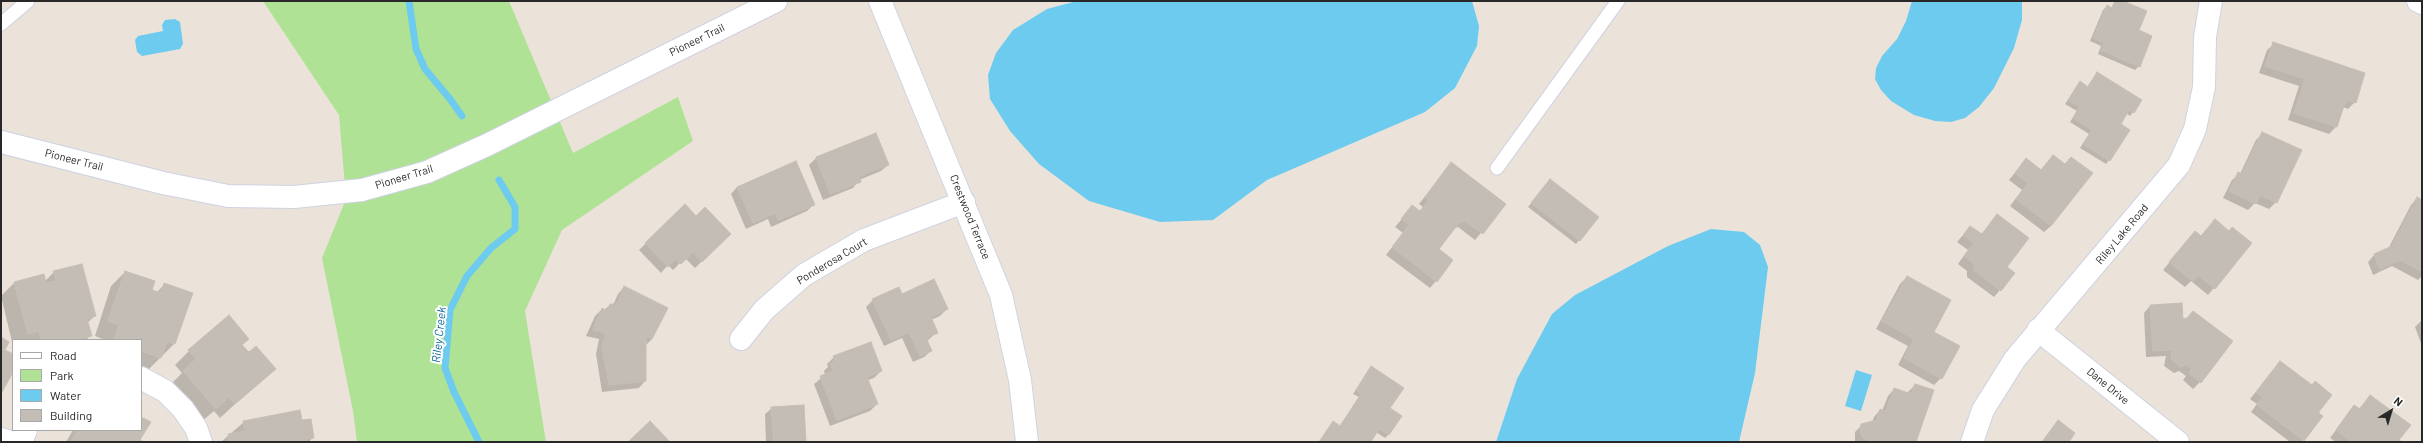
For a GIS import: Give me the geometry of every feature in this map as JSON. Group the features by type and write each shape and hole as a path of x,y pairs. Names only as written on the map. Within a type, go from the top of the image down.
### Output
{"street":[{"name":"Pioneer Trail","path":"1,142 163,183 228,196 294,197 362,190 427,172 459,158 776,1"},
{"name":"Crestwood Terrace","path":"880,1 1001,295 1020,380 1027,442"},
{"name":"Riley Lake Road","path":"1972,442 1983,410 1997,384 2038,330 2179,165 2195,129 2204,87 2205,37 2211,1"},
{"path":"2418,1 2422,3"},
{"name":"Ponderosa Court","path":"741,339 764,310 804,275 864,240 964,202"},
{"name":"Dane Drive","path":"2038,330 2178,442"},
{"path":"142,379 164,391 183,409 196,428 201,442"},
{"path":"21,442 26,431"},
{"path":"1,439 10,442"}],"lane":[{"path":"1,24 28,1"},
{"path":"1497,168 1618,1"}],"green space":[{"path":"263,1 509,1 573,153 678,97 693,141 562,230 525,311 546,442 357,442 353,411 322,258 346,199 339,115"}],"water":[{"path":"1077,1 1472,1 1479,26 1477,46 1455,88 1425,112 1267,180 1213,220 1160,222 1089,201 1039,164 1010,131 990,99 988,75 996,53 1013,30 1047,9"},
{"path":"1912,1 2022,1 2022,20 2014,48 1994,88 1979,107 1965,118 1951,122 1935,121 1914,115 1891,101 1881,90 1875,79 1876,68 1882,56 1897,39 1906,21"},
{"path":"175,19 180,22 183,44 180,49 142,56 137,52 135,40 138,36 163,31 162,25 165,20"},
{"path":"1711,229 1744,232 1760,245 1768,267 1755,373 1739,442 1496,442 1517,379 1552,314 1575,295 1668,246"},
{"path":"1856,370 1872,375 1861,411 1845,406"}],"building":[{"path":"2115,1 2123,1 2147,11 2139,30 2152,36 2140,67 2100,50 2104,43 2093,38 2107,5 2112,8"},
{"path":"2273,42 2365,73 2356,103 2346,100 2337,127 2294,113 2305,79 2265,66"},
{"path":"2097,72 2142,100 2134,113 2129,110 2121,124 2130,130 2110,161 2083,144 2092,130 2073,118 2079,107 2068,100 2080,81 2088,87"},
{"path":"2262,132 2302,150 2277,203 2260,195 2256,204 2229,191 2238,172 2242,174"},
{"path":"876,133 889,165 859,176 861,182 830,194 816,157"},
{"path":"2053,155 2065,164 2071,157 2093,173 2051,226 2016,199 2028,183 2015,173 2026,158 2041,170"},
{"path":"796,161 815,205 778,220 775,213 753,223 737,187"},
{"path":"1451,162 1506,204 1483,234 1465,221 1459,223 1439,249 1453,260 1437,282 1392,247 1409,225 1401,219 1412,205 1420,211 1429,200 1425,197"},
{"path":"1550,179 1599,217 1580,241 1531,203"},
{"path":"2417,197 2422,200 2422,272 2400,260 2380,269 2374,254 2392,246"},
{"path":"685,204 696,216 705,207 731,234 702,262 693,252 681,264 676,259 668,267 645,243"},
{"path":"1997,214 2029,238 2007,267 2015,273 2001,291 1974,270 1974,264 1964,256 1974,243 1963,235 1970,226 1982,234"},
{"path":"2215,219 2229,231 2232,227 2252,243 2215,289 2198,275 2193,281 2169,262 2195,231 2201,236"},
{"path":"82,264 96,316 87,319 92,336 79,339 41,339 39,331 28,334 14,282 44,274 46,283 56,281 53,271"},
{"path":"125,271 155,281 152,290 161,293 164,283 193,293 175,344 167,341 161,358 142,351 142,339 114,339 119,325 108,321"},
{"path":"1907,276 1951,300 1934,332 1960,346 1942,379 1904,358 1914,339 1882,321"},
{"path":"934,279 948,309 931,317 938,333 926,338 932,351 920,356 909,332 891,340 872,299 899,287 902,294"},
{"path":"624,286 668,308 652,339 646,335 646,381 609,385 602,346 606,333 593,330 602,308 607,311 610,304 617,304"},
{"path":"2182,303 2183,319 2187,318 2193,311 2233,341 2201,383 2189,373 2192,368 2186,364 2181,367 2171,359 2173,350 2153,351 2150,305"},
{"path":"229,315 249,339 242,345 249,352 256,346 276,369 235,404 229,397 216,409 183,371 196,359 188,350"},
{"path":"1,337 9,342 5,350 12,354 12,374 1,394"},
{"path":"871,342 882,371 867,377 878,404 837,420 820,376 833,371 830,363 835,361 833,356"},
{"path":"2280,361 2312,385 2315,381 2332,395 2318,413 2323,416 2304,441 2257,405 2263,397 2256,392"},
{"path":"1371,366 1404,388 1390,408 1402,416 1389,435 1379,429 1371,442 1319,442 1333,421 1340,426 1361,394 1356,390"},
{"path":"1915,384 1934,390 1916,442 1873,442 1863,438 1860,432 1861,424 1877,420 1880,409 1886,411 1894,388 1911,394"},
{"path":"2370,395 2411,425 2399,440 2402,442 2352,442 2336,430 2354,405 2360,409"},
{"path":"804,405 806,442 774,442 771,407"},
{"path":"300,410 302,420 311,419 314,438 306,439 307,442 229,442 228,434 245,431 243,421"},
{"path":"142,418 151,422 140,440 144,442 71,442 77,431 142,431"},
{"path":"2058,420 2075,433 2069,442 2042,442"},
{"path":"650,421 670,442 628,442"}],"waterway":[{"name":"Riley Creek","path":"409,1 416,49 425,69 462,116"},
{"name":"Riley Creek","path":"479,442 454,392 445,368 450,310 467,276 491,248 515,229 515,207 499,180"}]}
